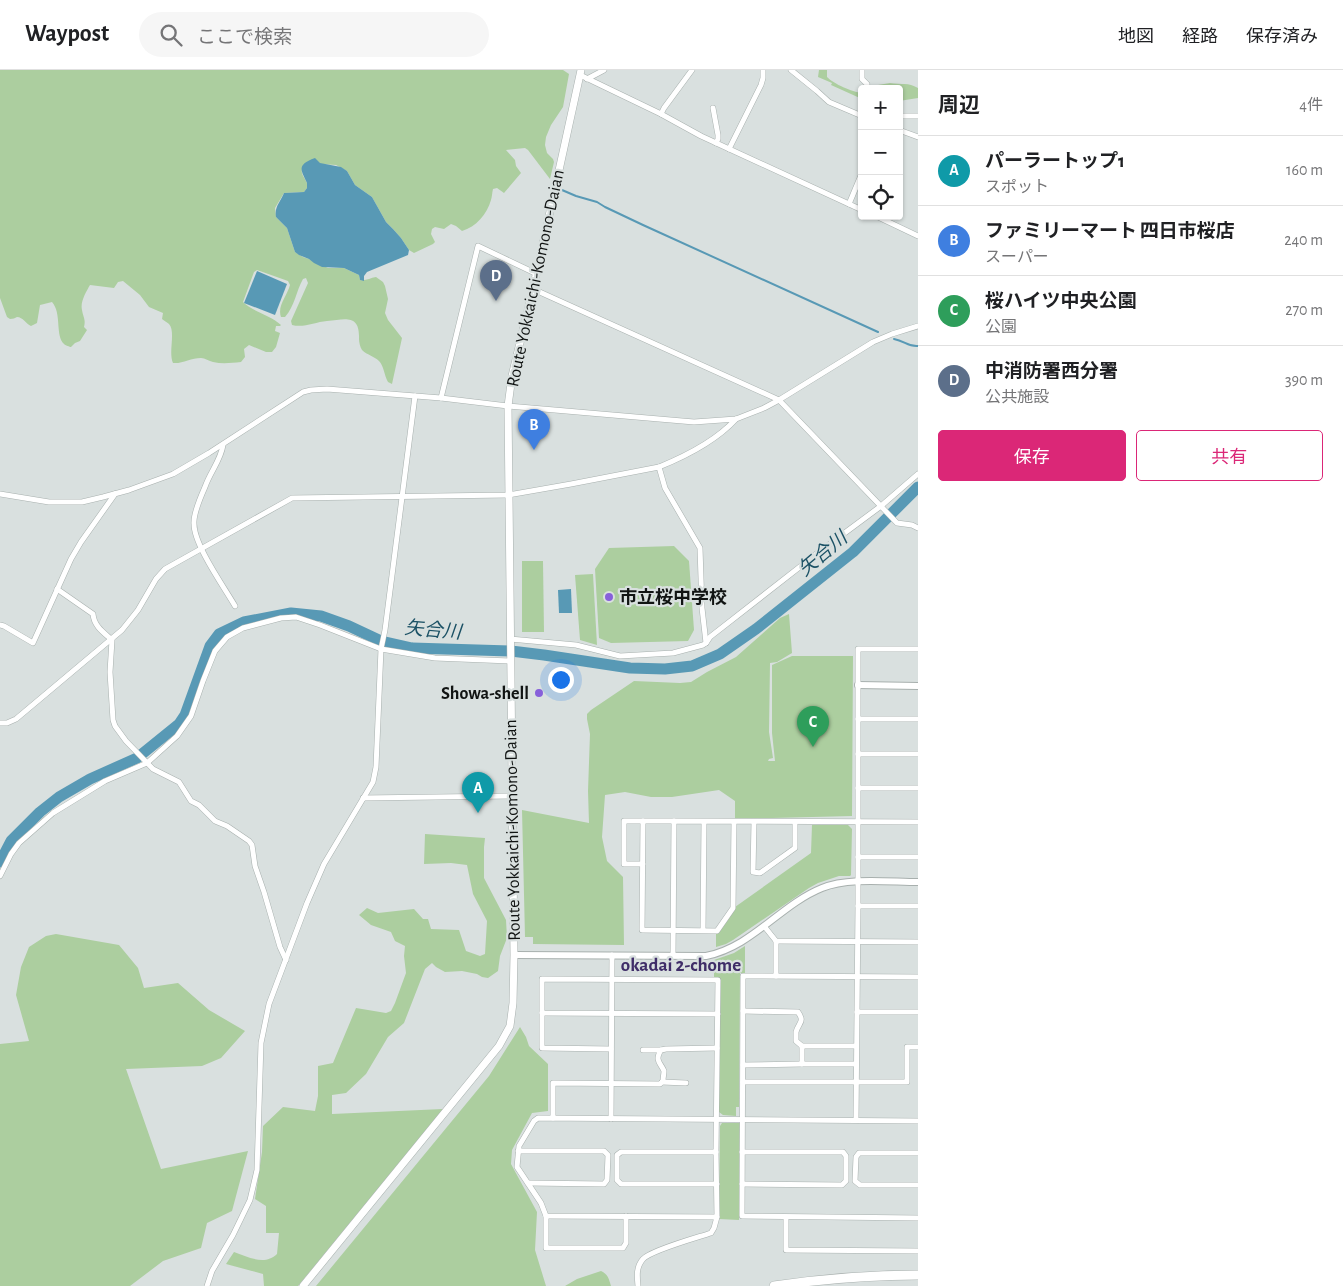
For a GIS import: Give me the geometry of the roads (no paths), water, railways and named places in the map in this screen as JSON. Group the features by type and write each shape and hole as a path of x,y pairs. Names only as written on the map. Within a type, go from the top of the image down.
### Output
{"highway":[{"path":"774,1286 848,1278 918,1275"}],"main road":[{"name":"Route Yokkaichi-Komono-Daian","path":"303,1286 499,1046 510,1026 514,1003 514,955 508,406 512,376 537,274 580,72"}],"street":[{"path":"588,79 604,70"},
{"path":"661,114 692,70"},
{"path":"729,149 761,84 763,70"},
{"path":"791,70 829,102 858,114"},
{"path":"862,70 862,79 866,84"},
{"path":"580,72 588,79 661,114 700,136 858,208"},
{"path":"713,108 718,135 716,143"},
{"path":"903,116 918,116"},
{"path":"903,131 918,137"},
{"path":"849,204 861,175"},
{"path":"884,220 918,236"},
{"path":"441,398 478,246 537,274"},
{"path":"533,289 779,400 897,523 912,525 918,528"},
{"path":"0,494 49,502 82,502 103,498 172,474 223,445 303,392 311,390 327,389 441,398 508,406 694,422 736,419 779,400 873,342 918,326"},
{"path":"207,1286 212,1271 233,1235 250,1200 257,1170 262,1042 269,1004 307,903 324,864 373,782 376,767 381,649 415,396"},
{"path":"0,723 7,723 16,719 112,640 138,610 156,579 165,569 292,498 508,495 571,484 659,467 691,452 729,426 736,419"},
{"path":"223,445 222,453 205,485 193,521 201,548 235,606"},
{"path":"659,467 665,488 700,548 702,608 706,643"},
{"path":"510,641 576,645 620,656 673,653 706,643 710,637 815,555 882,507 918,474"},
{"path":"0,625 33,643 71,559 115,493"},
{"path":"58,589 93,614 94,621 98,627 112,640"},
{"path":"0,876 18,843 52,813 105,781 146,762 177,736 191,716 215,650 227,637 243,628 281,618 296,618 320,625 381,649 435,658 510,661"},
{"path":"112,640 110,672 115,726 153,769 179,782 191,801 199,805 215,821 227,826 252,845 255,866 280,947 286,960"},
{"path":"856,1120 858,649 918,649"},
{"path":"858,685 918,686"},
{"path":"858,719 918,719"},
{"path":"858,754 918,754"},
{"path":"858,788 918,788"},
{"path":"363,798 512,796"},
{"path":"643,864 624,864 624,821 918,822"},
{"path":"643,821 642,930 717,931 733,908 734,822"},
{"path":"672,956 674,821"},
{"path":"703,930 704,822"},
{"path":"754,822 753,872 760,872 795,848 795,822"},
{"path":"858,857 918,857"},
{"path":"514,955 706,956 722,952 737,945 796,903 821,888 841,882 918,882"},
{"path":"858,906 918,906"},
{"path":"764,926 776,941 776,976"},
{"path":"776,941 918,942"},
{"path":"611,1119 612,955"},
{"path":"918,977 743,976 742,1120 742,1217 918,1218"},
{"path":"611,1049 542,1048 542,979 718,980 717,1217 714,1228 710,1233 655,1251 646,1256 638,1269 638,1286"},
{"path":"743,1011 798,1012 801,1016 801,1022 796,1032 796,1041 802,1046 856,1046"},
{"path":"857,1012 918,1012"},
{"path":"542,1013 718,1014"},
{"path":"802,1046 802,1064"},
{"path":"743,1082 907,1082 907,1047 918,1047"},
{"path":"643,1050 717,1048"},
{"path":"661,1050 659,1064 664,1070 662,1082"},
{"path":"743,1065 856,1064"},
{"path":"552,1118 553,1083 686,1083"},
{"path":"626,1216 626,1243 623,1248 546,1248 546,1216 541,1203 517,1167 519,1146 534,1121 538,1118 918,1120"},
{"path":"518,1151 604,1151 608,1155 617,1155 620,1152 716,1152"},
{"path":"742,1152 843,1152 846,1156 856,1157"},
{"path":"856,1181 856,1157 859,1153 918,1153"},
{"path":"528,1183 604,1184 607,1180 608,1155"},
{"path":"617,1155 617,1180"},
{"path":"742,1184 842,1185 846,1180 846,1156"},
{"path":"607,1180 617,1180 621,1184 717,1184"},
{"path":"846,1180 856,1181 860,1185 918,1185"},
{"path":"546,1216 717,1217"},
{"path":"786,1217 786,1250 918,1251"}],"water":[{"path":"315,158 320,163 341,167 347,171 355,185 372,197 386,222 409,250 408,255 367,272 364,276 364,281 360,280 359,275 344,268 322,267 295,252 287,228 276,217 276,210 284,193 304,192 307,188 302,168 305,163"},
{"path":"257,271 287,284 275,315 244,303"},
{"path":"571,589 572,613 559,613 558,590"}],"waterway":[{"path":"562,190 597,202 643,225 878,332"},
{"path":"894,339 912,346 918,346"},
{"name":"矢合川","path":"0,862 11,841 40,812 59,797 90,779 137,758 179,724 185,715 210,646 219,634 244,622 291,613 321,616 349,626 381,641 412,648 511,651 630,668 665,669 692,666 720,654 756,629 853,552 918,487"}],"place":[{"name":"中消防署西分署","path":"496,301"},
{"name":"ファミリーマート 四日市桜店","path":"534,450"},
{"name":"市立桜中学校","path":"609,597"},
{"name":"Showa-shell","path":"539,693"},
{"name":"桜ハイツ中央公園","path":"813,747"},
{"name":"パーラートップ1","path":"478,813"}],"district":[{"name":"okadai 2-chome","path":"681,964"}]}
